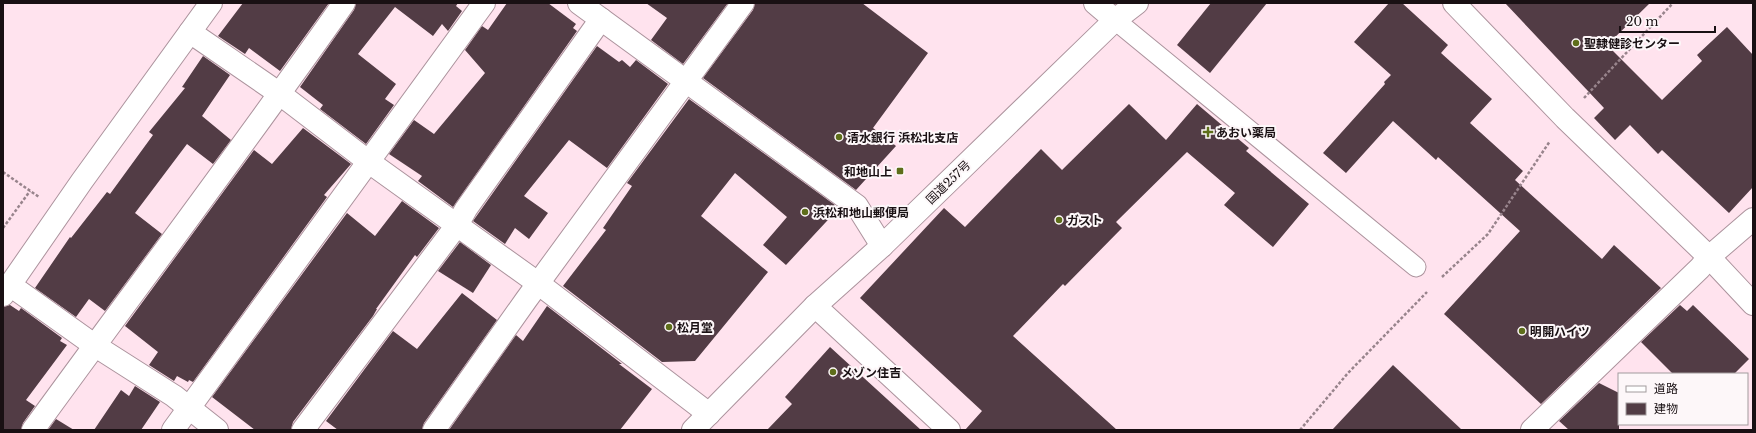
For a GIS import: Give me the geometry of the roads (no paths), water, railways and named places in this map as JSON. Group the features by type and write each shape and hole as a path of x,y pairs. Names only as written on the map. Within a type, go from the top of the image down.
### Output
{"main road":[{"path":"211,3 7,290 174,396 217,430"},
{"path":"33,430 280,94 344,3"},
{"path":"173,430 484,3"},
{"path":"579,3 857,206 882,246"},
{"path":"434,430 743,3"},
{"path":"1095,3 1115,20"},
{"name":"国道257号","path":"693,430 815,306 882,246 1115,20 1137,3"},
{"path":"1454,3 1565,118 1710,257 1753,304"},
{"path":"303,430 457,225 466,209 601,19"},
{"path":"190,32 280,94 369,162 539,284 709,414"},
{"path":"1532,430 1710,257 1753,219"},
{"path":"815,306 949,430"}],"lane":[{"path":"1115,20 1416,267"}],"place":[{"name":"聖隷健診センター","path":"1576,43"},
{"name":"あおい薬局","path":"1208,132"},
{"name":"清水銀行 浜松北支店","path":"839,137"},
{"name":"和地山上","path":"900,171"},
{"name":"浜松和地山郵便局","path":"805,212"},
{"name":"ガスト","path":"1059,220"},
{"name":"松月堂","path":"669,327"},
{"name":"明開ハイツ","path":"1522,331"},
{"name":"メゾン住吉","path":"833,372"}]}
